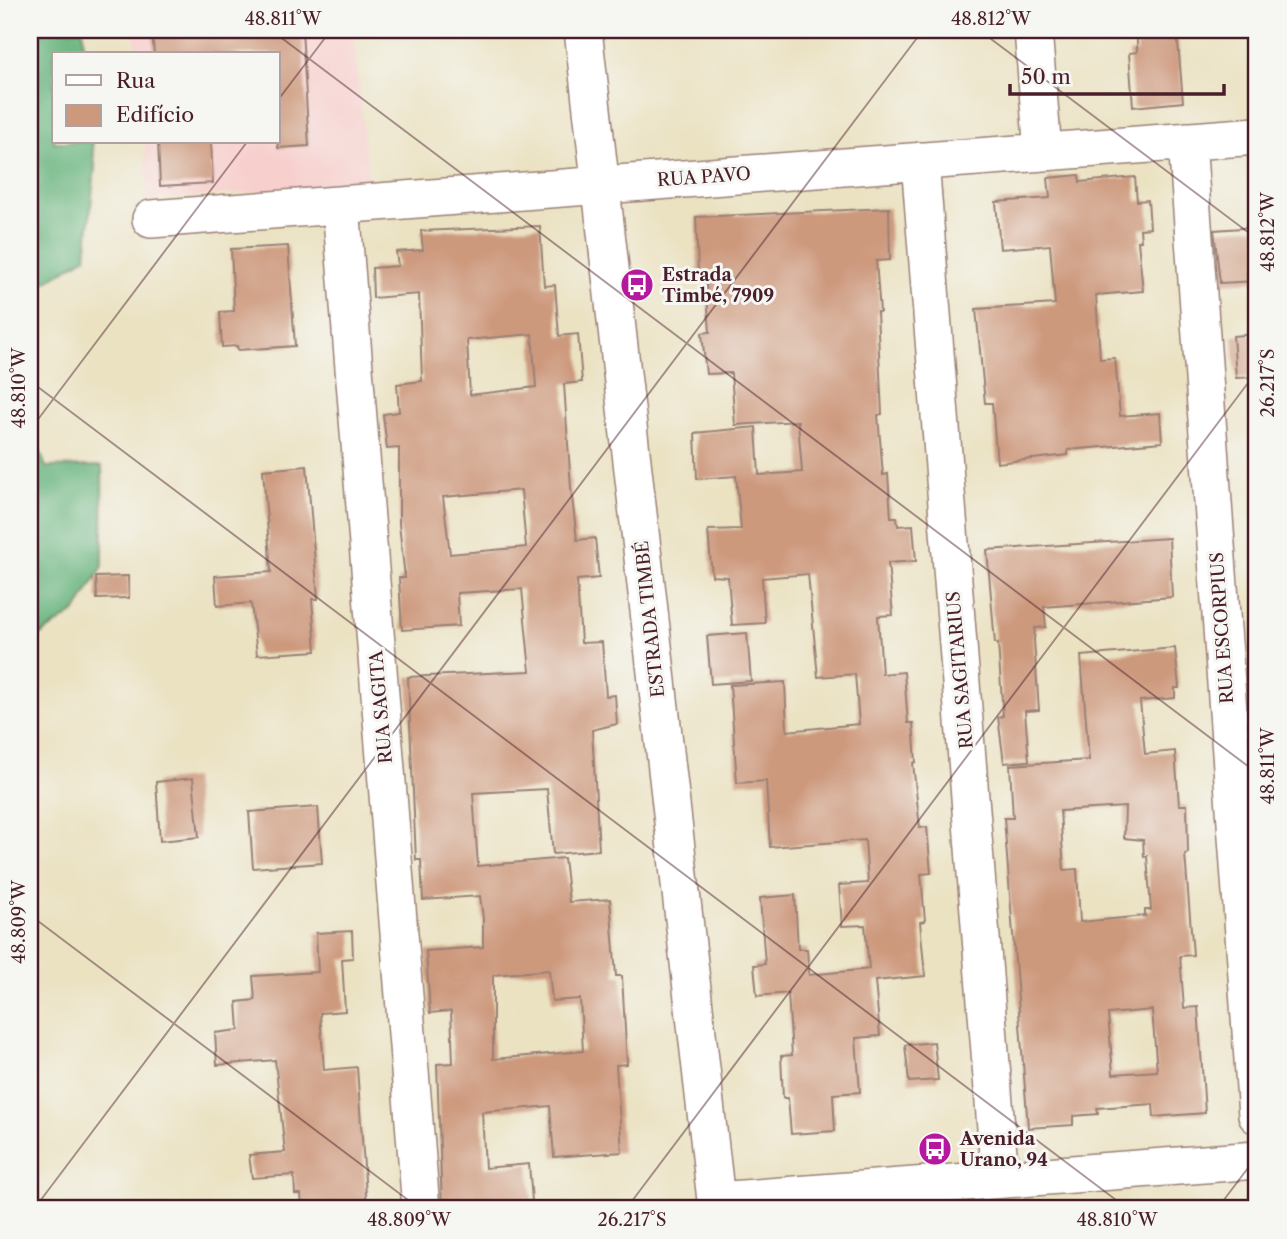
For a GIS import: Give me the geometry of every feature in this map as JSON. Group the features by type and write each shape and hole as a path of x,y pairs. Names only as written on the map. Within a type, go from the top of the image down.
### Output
{"street":[{"name":"ESTRADA TIMBÉ","path":"583,30 716,1205"},
{"path":"1033,30 1043,152"},
{"name":"RUA PAVO","path":"151,219 1257,136"},
{"name":"RUA ESCORPIUS","path":"1187,141 1257,1115"},
{"name":"RUA SAGITARIUS","path":"920,161 1000,1180"},
{"name":"RUA SAGITA","path":"341,205 421,1209"},
{"path":"716,1205 1257,1160"}],"shaded area":[{"path":"134,30 353,30 369,184 148,200 144,144 280,144 280,52 136,52"}],"green space":[{"path":"30,30 83,30 84,52 52,52 52,144 92,144 95,166 86,257 30,292"},
{"path":"30,426 46,467 102,466 103,566 76,611 30,642"}],"building":[{"path":"152,30 302,30 309,146 278,148 280,52 154,52"},
{"path":"1137,30 1177,30 1183,102 1133,107 1129,53 1137,52"},
{"path":"158,144 211,144 213,183 160,186"},
{"path":"1079,175 1080,182 1135,177 1137,201 1148,200 1150,228 1140,229 1141,241 1138,241 1143,291 1096,295 1100,359 1115,358 1120,416 1160,413 1162,442 1068,450 1068,455 997,463 992,403 985,403 976,309 1055,304 1050,245 1000,249 996,202 1050,198 1048,178"},
{"path":"889,208 890,260 876,261 882,414 878,415 883,475 888,474 891,517 897,517 898,526 913,525 916,561 888,563 893,615 878,616 882,674 904,672 908,723 913,723 916,762 913,763 920,828 927,827 931,873 921,874 925,921 920,922 925,976 875,981 880,1036 856,1038 860,1092 833,1094 835,1131 791,1134 788,1098 783,1098 781,1056 792,1055 788,993 757,996 754,965 765,964 760,898 795,895 798,949 807,949 809,975 869,969 865,925 842,926 839,885 868,883 865,840 770,847 766,781 737,783 730,685 785,682 787,731 859,724 855,674 818,677 808,574 762,578 765,623 732,625 728,577 712,576 708,530 741,529 736,476 697,479 695,433 756,427 759,475 802,472 798,421 735,425 731,373 706,374 702,333 710,332 705,272 698,272 696,217"},
{"path":"540,226 544,286 555,285 559,336 578,334 582,382 564,384 571,488 577,540 595,538 599,578 577,580 581,643 602,642 606,696 615,695 617,724 592,730 599,850 553,854 547,789 473,793 478,866 564,858 569,902 610,899 616,976 622,976 627,1064 616,1065 622,1152 554,1157 550,1106 482,1112 485,1168 529,1164 532,1201 488,1204 489,1209 442,1209 437,1064 453,1063 451,1011 430,1013 426,951 483,947 483,918 480,896 423,900 421,860 416,860 408,677 530,671 522,589 457,593 459,626 402,630 399,578 405,578 399,524 399,448 387,449 383,414 399,412 397,384 422,381 419,294 373,298 372,268 398,266 396,252 423,250 421,231","holes":["532,334 536,387 470,395 467,340","521,490 526,547 450,554 443,497","549,970 552,1001 580,999 583,1051 493,1059 493,975"]},
{"path":"1257,227 1257,281 1220,283 1214,230"},
{"path":"288,246 295,346 238,350 237,346 222,347 220,312 234,311 231,249"},
{"path":"1257,334 1257,377 1236,378 1233,336"},
{"path":"307,466 318,599 312,599 316,651 257,655 251,603 217,606 215,576 271,572 263,470"},
{"path":"1169,538 1172,597 1044,607 1046,627 1035,628 1034,640 1039,710 1025,711 1029,761 1004,763 998,717 1003,716 998,643 995,643 987,550"},
{"path":"128,576 129,598 97,599 96,577"},
{"path":"747,633 751,681 711,684 707,636"},
{"path":"1175,648 1179,688 1175,688 1175,698 1140,701 1145,754 1175,751 1179,805 1187,805 1188,853 1185,854 1193,955 1180,956 1184,1008 1198,1007 1205,1113 1154,1117 1153,1104 1097,1108 1098,1114 1073,1116 1073,1125 1028,1128 1004,818 1013,818 1010,765 1089,760 1081,656","holes":["1125,807 1124,838 1143,840 1144,857 1147,856 1151,910 1145,910 1145,916 1080,922 1077,869 1064,870 1060,811","1152,1010 1157,1071 1113,1074 1108,1014"]},
{"path":"193,778 199,837 160,841 156,782"},
{"path":"318,807 322,863 253,868 249,812"},
{"path":"352,931 353,958 342,959 345,1011 320,1013 324,1070 357,1067 367,1209 302,1209 301,1194 295,1194 294,1175 252,1178 249,1155 285,1152 275,1060 217,1065 215,1033 239,1030 237,1002 255,1000 253,976 318,972 316,933"},
{"path":"934,1042 938,1080 909,1082 905,1045"}],"place":[{"name":"Estrada Timbé, 7909","path":"637,285"},
{"name":"Avenida Urano, 94","path":"935,1149"}]}
